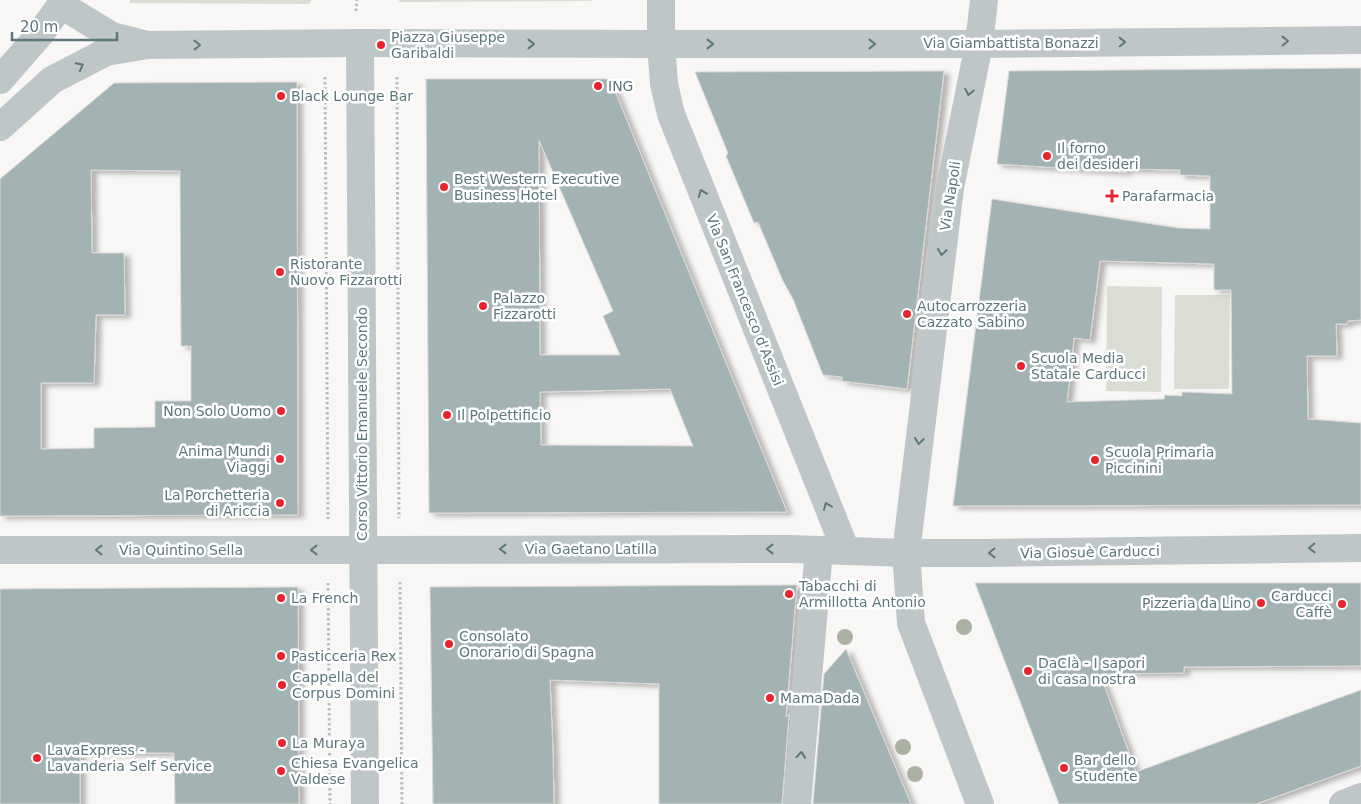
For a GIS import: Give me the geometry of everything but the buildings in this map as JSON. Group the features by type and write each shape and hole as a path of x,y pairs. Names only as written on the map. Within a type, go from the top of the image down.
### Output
{"street":[{"path":"0,127 52,80 106,52 148,45 360,43 661,44 661,0"},
{"name":"Via Napoli","path":"906,554 950,188 979,44 984,0"},
{"path":"4,70 40,34 60,3 112,36 148,45"},
{"name":"Via Giambattista Bonazzi","path":"661,44 979,44 1361,40"},
{"name":"Corso Vittorio Emanuele Secondo","path":"360,43 366,804"},
{"name":"Via San Francesco d'Assisi","path":"661,44 664,84 671,114 846,551"},
{"path":"4,70 52,80"},
{"name":"Via Giosuè Carducci","path":"819,550 906,554 1361,548"},
{"name":"Via Quintino Sella","path":"0,550 363,550"},
{"name":"Via Gaetano Latilla","path":"363,550 819,550"},
{"path":"797,804 819,550"},
{"path":"906,554 911,623 980,804"},
{"path":"1343,804 1361,797"}],"path":[{"path":"356,12 357,0"},
{"path":"325,77 330,804"},
{"path":"397,77 402,804"}],"shaded area":[{"path":"130,0 311,0 309,4 130,3"},
{"path":"398,0 592,0 401,2"},
{"path":"1107,286 1162,287 1161,392 1106,391"},
{"path":"1175,295 1230,295 1229,389 1174,389"}],"place":[{"name":"Piazza Giuseppe Garibaldi","path":"381,45"},
{"name":"ING","path":"598,86"},
{"name":"Black Lounge Bar","path":"281,96"},
{"name":"Il forno dei desideri","path":"1047,156"},
{"name":"Best Western Executive Business Hotel","path":"444,187"},
{"name":"Parafarmacia","path":"1112,196"},
{"name":"Ristorante Nuovo Fizzarotti","path":"280,272"},
{"name":"Palazzo Fizzarotti","path":"483,306"},
{"name":"Autocarrozzeria Cazzato Sabino","path":"907,314"},
{"name":"Scuola Media Statale Carducci","path":"1021,366"},
{"name":"Non Solo Uomo","path":"281,411"},
{"name":"Il Polpettificio","path":"447,415"},
{"name":"Anima Mundi Viaggi","path":"280,459"},
{"name":"Scuola Primaria Piccinini","path":"1095,460"},
{"name":"La Porchetteria di Ariccia","path":"280,503"},
{"name":"Tabacchi di Armillotta Antonio","path":"789,594"},
{"name":"La French","path":"281,598"},
{"name":"Pizzeria da Lino","path":"1261,603"},
{"name":"Carducci Caffè","path":"1342,604"},
{"name":"Consolato Onorario di Spagna","path":"449,644"},
{"name":"Pasticceria Rex","path":"281,656"},
{"name":"DaClà - I sapori di casa nostra","path":"1028,671"},
{"name":"Cappella del Corpus Domini","path":"282,685"},
{"name":"MamaDada","path":"770,698"},
{"name":"La Muraya","path":"282,743"},
{"name":"LavaExpress - Lavanderia Self Service","path":"37,758"},
{"name":"Bar dello Studente","path":"1064,768"},
{"name":"Chiesa Evangelica Valdese","path":"281,771"}]}
